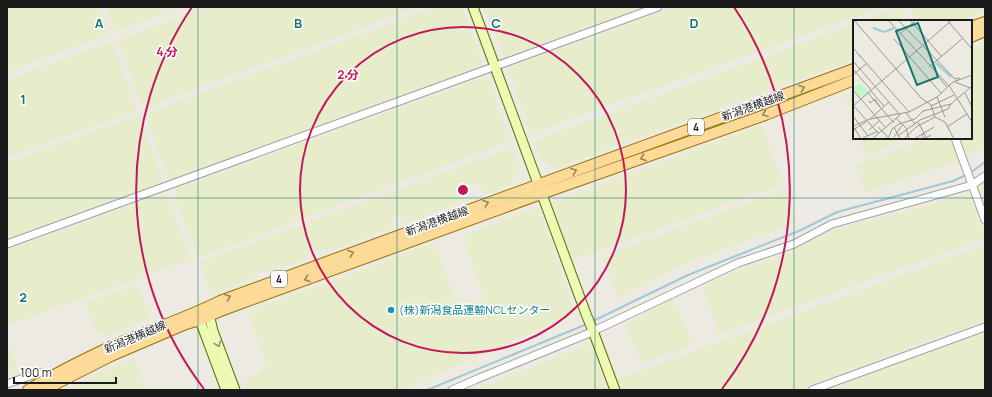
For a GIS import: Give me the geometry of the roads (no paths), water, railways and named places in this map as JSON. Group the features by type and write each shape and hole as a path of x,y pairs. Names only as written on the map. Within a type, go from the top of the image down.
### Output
{"main road":[{"path":"972,27 985,22"},
{"path":"972,36 985,32"},
{"name":"新潟港横越線","path":"540,189 853,69"},
{"name":"新潟港横越線","path":"44,390 111,356 186,324 220,301 540,189 757,117 853,80"},
{"name":"新潟港横越線","path":"28,390 48,378 109,347 203,313"}],"street":[{"path":"473,7 615,390"},
{"path":"7,244 658,7"},
{"path":"955,139 985,220"},
{"path":"452,390 593,331 738,263 794,244 832,224 972,185 985,176"},
{"path":"203,313 226,390"},
{"path":"203,313 213,331 235,390"},
{"path":"812,390 985,328"},
{"path":"7,384 38,373 43,373 48,378"}],"waterway":[{"path":"970,173 985,162"},
{"path":"593,321 688,275 801,230 837,212 953,181 966,175"},
{"path":"427,390 587,324"}],"place":[{"name":"(株)新潟食品運輸NCLセンター","path":"391,310"}]}
